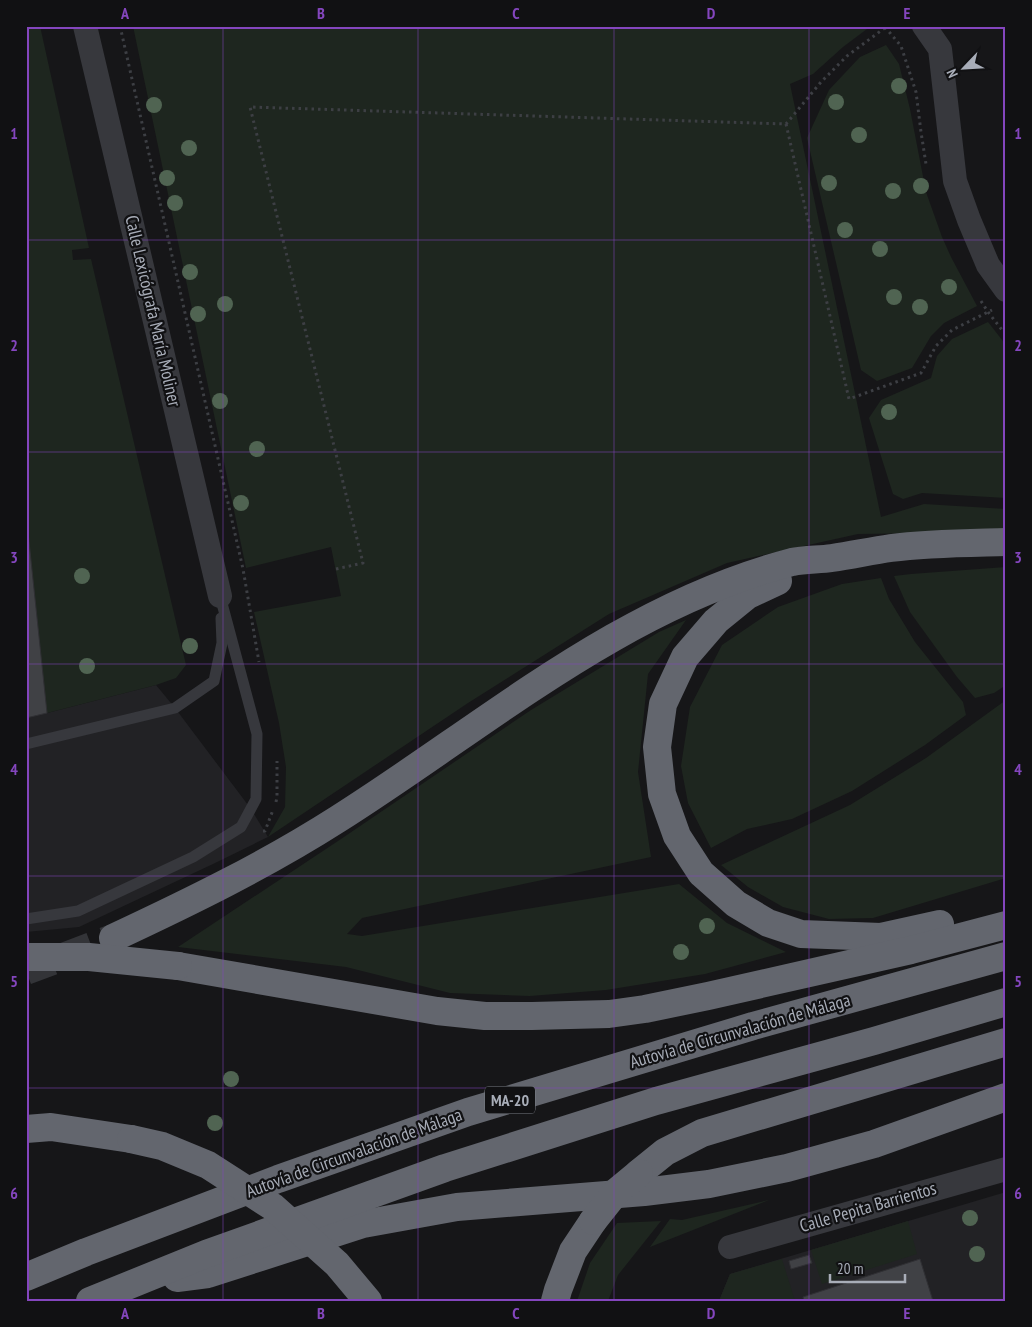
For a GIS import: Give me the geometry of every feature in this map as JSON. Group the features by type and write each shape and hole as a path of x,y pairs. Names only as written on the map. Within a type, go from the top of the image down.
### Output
{"highway":[{"path":"113,938 210,891 268,860 330,824 574,661 655,615 724,584 795,562 893,548 1006,542"},
{"path":"830,558 748,595 716,621 685,657 663,704 657,747 662,794 677,836 701,872 736,904 768,923 800,934 881,937 1006,910"},
{"path":"26,957 90,957 178,966 437,1011 485,1016 609,1014 645,1009 708,996 911,950 1006,925"},
{"name":"Autovía de Circunvalación de Málaga","path":"26,1277 86,1252 268,1183 468,1112 753,1026 1006,956"},
{"name":"MA-20","path":"90,1301 215,1251 445,1168 656,1101 874,1041 1006,1002"},
{"path":"555,1301 573,1251 593,1221 616,1192 665,1152 702,1133 1006,1042"},
{"path":"131,1284 208,1274 363,1224 448,1209 681,1188 787,1168 874,1144 1006,1097"},
{"path":"26,1129 51,1127 131,1138 162,1146 208,1165 273,1207 337,1264 368,1301"}],"street":[{"name":"Calle Lexicógrafa María Moliner","path":"85,26 220,596"},
{"path":"924,26 941,37 955,181 1001,300"},
{"name":"Calle Pepita Barrientos","path":"730,1247 1006,1169"}],"lane":[{"path":"26,744 175,708 214,681 222,643 220,596"},
{"path":"26,918 78,912 194,857 240,827 256,798 257,734 220,596"}],"path":[{"path":"786,124 821,82 847,56 886,27"},
{"path":"336,569 363,563 250,107 786,124"},
{"path":"786,124 849,398 920,373 936,346 952,330 1001,300"}],"shaded area":[{"path":"26,26 40,26 89,248 72,250 73,260 91,259 186,665 176,678 156,685 47,713 26,521"},
{"path":"133,26 871,26 843,47 813,74 790,84 881,517 924,504 1006,509 1006,532 858,534 727,563 609,614 468,703 268,837 285,807 286,767 279,723 254,612 341,596 331,547 246,568"},
{"path":"886,45 899,64 926,192 942,237 977,306 944,323 931,336 912,368 877,381 861,370 807,138 829,90 860,57"},
{"path":"988,322 1006,345 1006,498 922,493 903,499 893,494 869,418 881,400 931,378 937,356 952,339"},
{"path":"26,521 47,713 156,685 251,809 268,837 79,927 26,932"},
{"path":"1006,567 1006,685 994,693 975,698 957,677 910,612 894,576"},
{"path":"881,578 889,599 915,642 963,702 966,715 925,745 852,791 792,819 747,829 711,848 688,803 681,766 690,707 722,645 778,607 842,584"},
{"path":"686,620 648,674 638,772 651,857 362,918 347,934 362,936 679,884 727,923 786,952 705,974 606,990 530,996 450,993 346,967 178,947 531,710 659,632"},
{"path":"1006,700 1006,878 873,918 829,919 783,907 748,887 721,865 850,805 926,758"},
{"path":"1006,1192 1006,1301 719,1301 730,1274"},
{"path":"769,1200 650,1247 670,1219 682,1220"},
{"path":"661,1221 618,1275 608,1301 577,1301 590,1263 617,1223"},
{"path":"908,1221 917,1254 822,1284 811,1250"},
{"path":"782,1259 795,1301 719,1301 730,1274"}],"building":[{"path":"26,521 47,713 26,718"},
{"path":"809,1255 812,1263 791,1269 789,1261"},
{"path":"920,1259 933,1301 804,1301 803,1297"}],"tunnel":[{"path":"26,971 113,938"}]}
